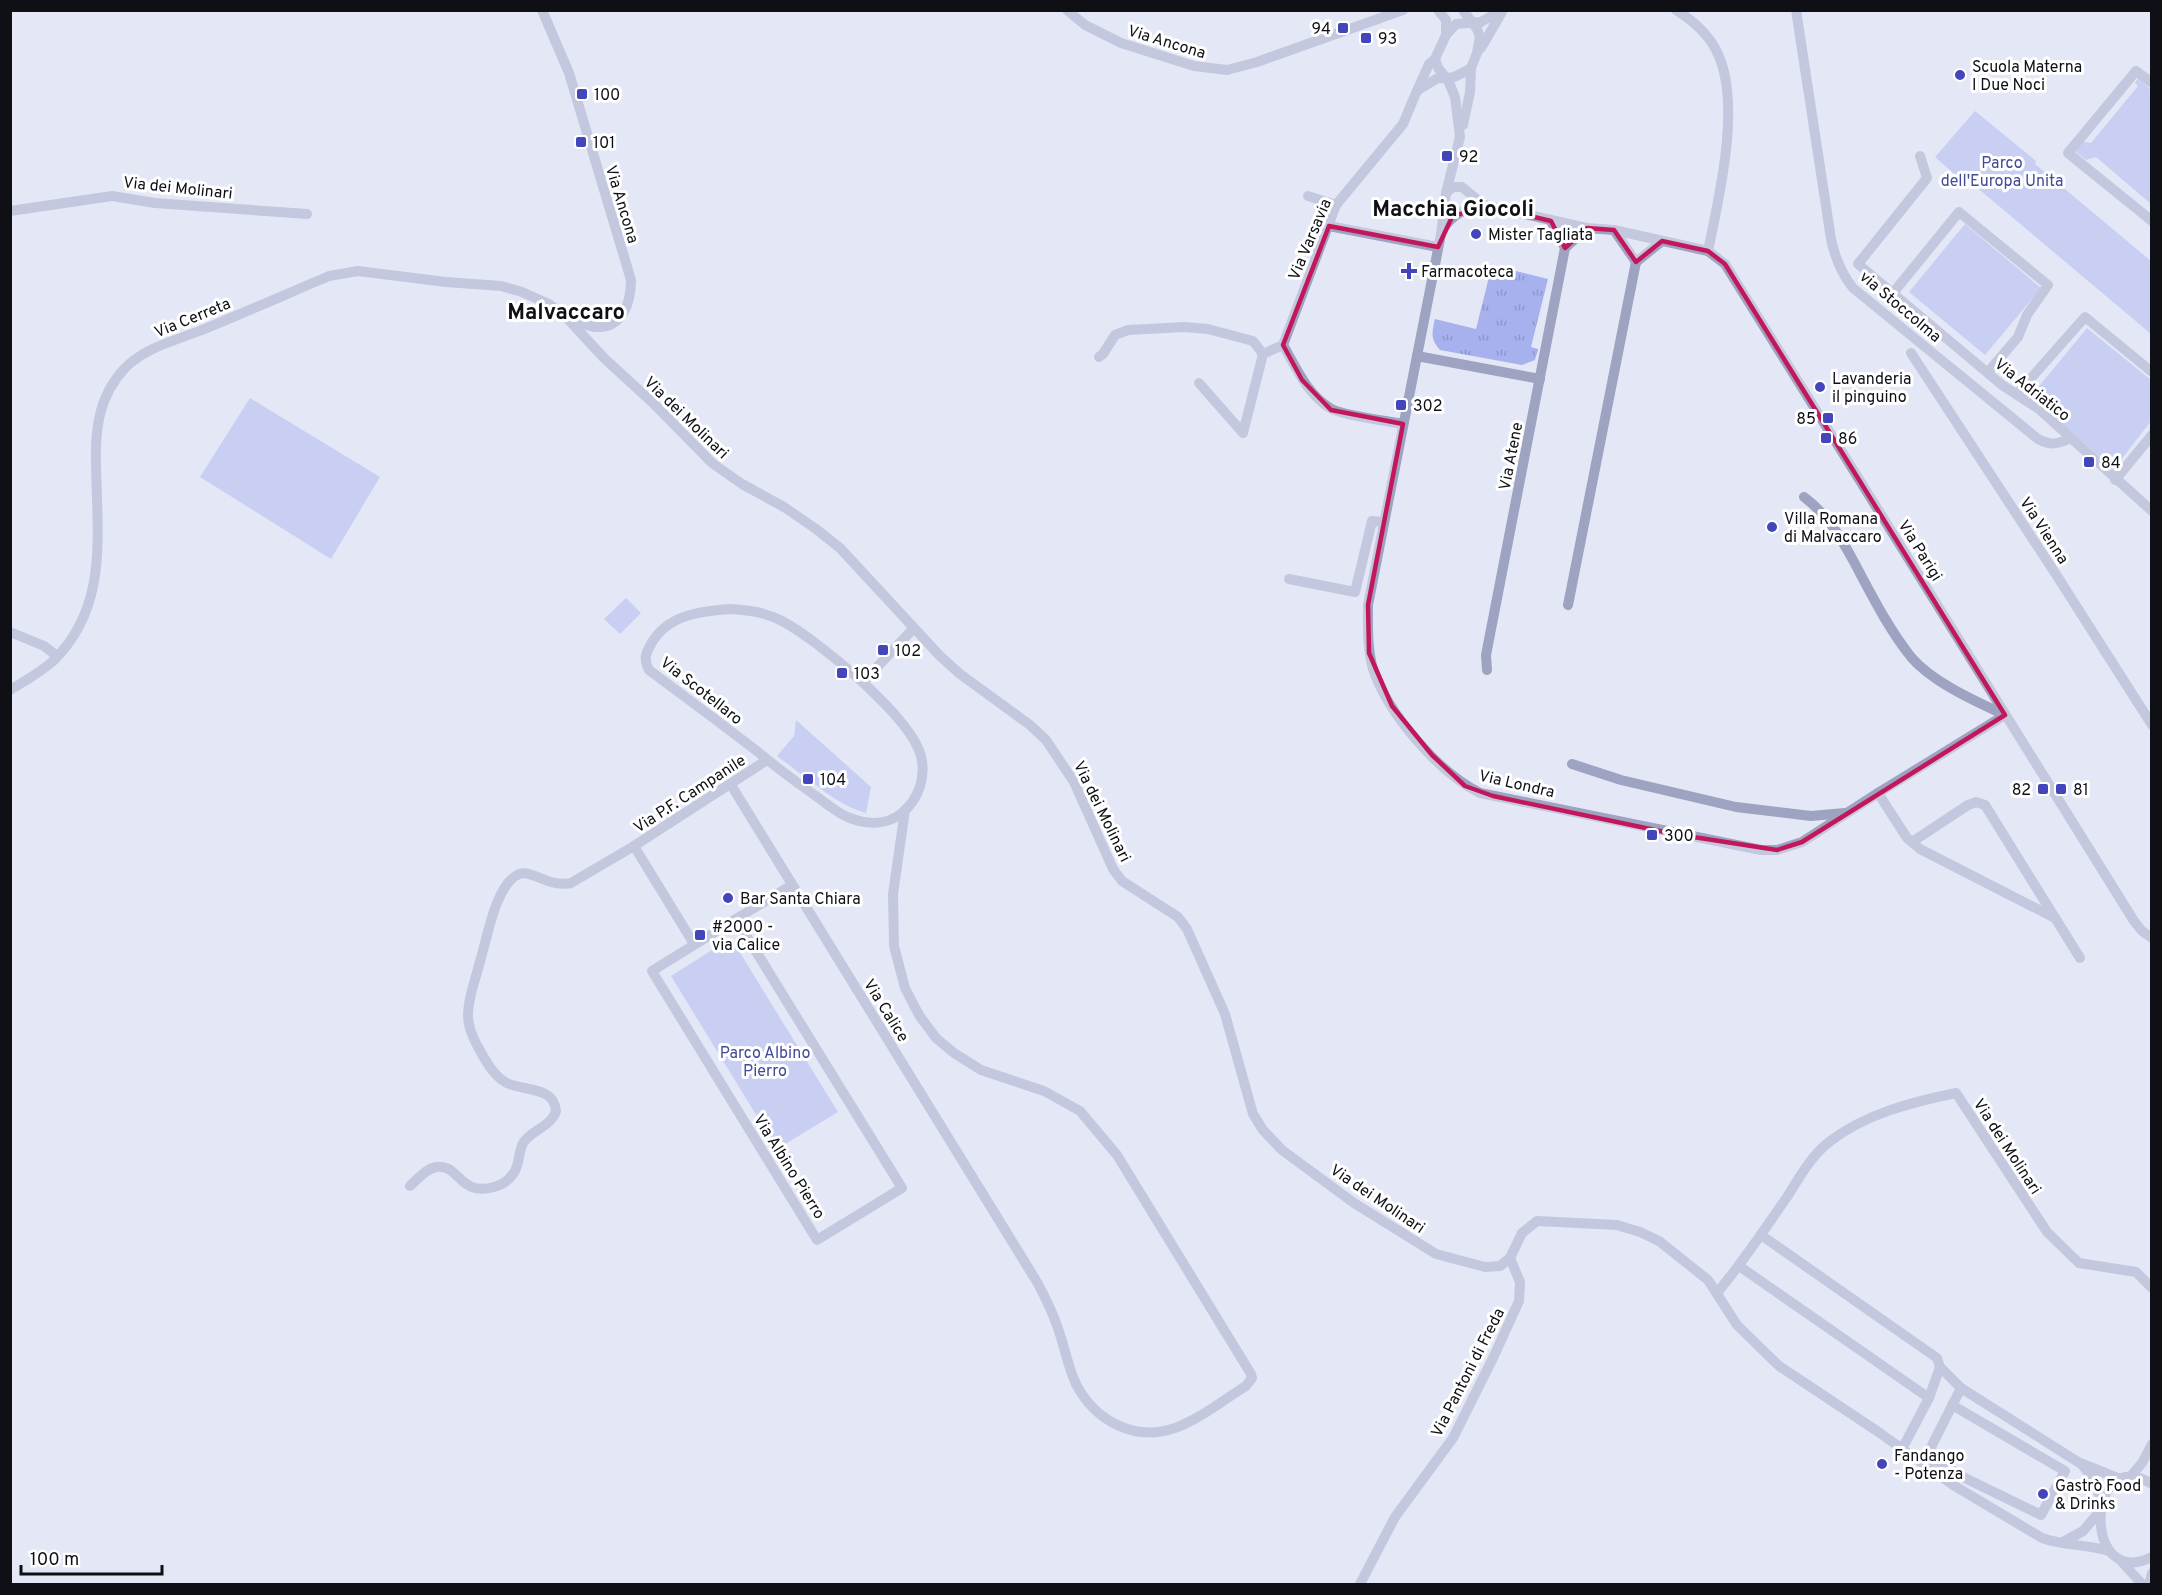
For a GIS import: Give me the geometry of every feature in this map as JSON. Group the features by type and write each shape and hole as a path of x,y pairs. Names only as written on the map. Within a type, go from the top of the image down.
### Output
{"street":[{"name":"Via Ancona","path":"542,10 569,73 631,280 629,304 623,314 608,326 596,327 566,317"},
{"name":"Via Ancona","path":"1066,10 1085,25 1121,43 1194,66 1227,70 1257,62 1403,10"},
{"path":"1438,10 1446,15 1446,35"},
{"path":"1467,14 1481,22 1503,10"},
{"path":"1446,193 1470,92 1471,68 1477,53 1503,10"},
{"path":"1441,234 1452,217 1470,207 1484,205 1551,221 1587,228 1614,230 1708,251 1724,171 1728,114 1726,86 1717,51 1700,29 1676,10"},
{"name":"via Stoccolma","path":"1796,10 1831,239 1836,260 1846,279 1853,288 2038,440 2047,444 2057,444 2071,438"},
{"path":"1416,93 1446,35 1467,14"},
{"path":"1467,14 1478,29 1480,37 1477,53"},
{"path":"1435,59 1438,68 1448,80 1458,110 1460,137"},
{"path":"1416,93 1426,84 1438,78 1448,80 1471,68"},
{"path":"2151,83 2136,71 2068,153 2151,221"},
{"name":"Via Varsavia","path":"1283,345 1336,205 1403,124 1416,93"},
{"name":"Via Adriatico","path":"1920,156 1927,178 1858,264 1988,372 2039,409 2115,480 2150,507"},
{"path":"1452,164 1466,191 1460,212"},
{"path":"1446,193 1453,187 1466,191 1484,205"},
{"name":"Via Londra","path":"1446,193 1441,234 1368,605 1369,653 1374,670 1392,706 1411,732 1465,786 1493,796 1761,850 1777,850 1802,842 2005,715"},
{"name":"Via dei Molinari","path":"10,211 112,196 155,203 307,214"},
{"path":"1308,196 1336,205"},
{"path":"1893,293 1959,212 2048,285 2027,315 2018,337 1988,372"},
{"path":"1551,221 1565,248 1587,228"},
{"path":"1329,226 1438,247"},
{"path":"1614,230 1636,262"},
{"path":"1568,605 1636,262 1662,241"},
{"name":"Via Atene","path":"1487,670 1489,643 1565,248"},
{"name":"Via Parigi","path":"1708,251 1725,264 2134,921 2151,938"},
{"name":"Via Cerreta","path":"10,690 42,670 57,656 70,641 82,621 91,598 98,564 96,443 99,414 111,386 136,358 329,276 344,272 358,271 501,286 549,304 566,317"},
{"name":"Via dei Molinari","path":"566,317 598,352 653,403 711,463 784,507 840,548 913,629 960,674 1030,725 1046,740 1074,782 1113,869 1122,881 1167,908 1182,923 1226,1014 1253,1114 1263,1130 1282,1150 1353,1203 1436,1254 1485,1267 1500,1266 1510,1258"},
{"path":"2017,394 2085,317 2151,372"},
{"path":"1099,357 1104,354 1115,334 1128,330 1184,327 1208,329 1252,341 1263,354"},
{"path":"1263,354 1283,345 1302,380 1331,410 1403,424"},
{"name":"Via Vienna","path":"1911,353 2151,725"},
{"path":"1199,383 1243,433 1263,354"},
{"path":"1416,356 1540,379"},
{"path":"2115,480 2151,435"},
{"path":"1804,497 1817,507 1831,523 1890,625 1916,662 1959,693 2005,715"},
{"path":"1289,579 1355,592 1372,520 1383,522"},
{"name":"Via Scotellaro","path":"706,610 756,611 781,620 805,635 863,682 906,728 921,756 922,782 912,804 886,822 866,823 843,815 649,670 645,655 654,638 667,624 682,617 706,610"},
{"path":"863,682 913,629"},
{"path":"10,632 44,646 57,656"},
{"name":"Via P.F. Campanile","path":"694,944 634,846 767,760"},
{"path":"1572,764 1621,780 1736,807 1811,816 1848,813"},
{"name":"Via Calice","path":"731,785 1037,1281 1048,1303 1077,1385 1097,1412 1124,1429 1142,1432 1168,1430 1191,1421 1250,1382 1251,1374 1117,1155 1080,1111 1044,1091 981,1070 954,1053 936,1038 919,1015 904,988 894,946 893,894 905,810"},
{"path":"1878,793 1912,843 1920,849 2055,918"},
{"path":"1912,843 1968,805 1976,802 1985,805 2080,958"},
{"path":"410,1186 428,1170 438,1167 448,1169 474,1189 486,1189 502,1184 517,1168 524,1141 549,1122 556,1111 556,1105 548,1095 515,1086 499,1077 477,1046 469,1025 468,1015 472,991 497,903 509,882 517,875 525,873 552,884 571,883 634,846"},
{"path":"736,919 792,885"},
{"name":"Via Albino Pierro","path":"736,919 902,1188 817,1240 652,971 694,944 736,919"},
{"name":"Via dei Molinari","path":"1717,1293 1739,1266 1812,1160 1827,1143 1850,1128 1874,1117 1917,1101 1956,1093 2047,1232 2079,1263 2136,1272 2151,1288"},
{"path":"1510,1258 1522,1233 1537,1221 1617,1225 1659,1241 1708,1280 1737,1325 1779,1366 1959,1488 2043,1538 2057,1543 2084,1545 2109,1551 2142,1584"},
{"path":"1761,1235 1937,1358 1940,1367 1961,1388 2078,1462 2151,1484"},
{"name":"Via Pantoni di Freda","path":"1360,1584 1395,1516 1453,1438 1494,1356 1519,1301 1520,1282 1510,1258"},
{"path":"1739,1266 1929,1398"},
{"path":"1902,1449 1929,1398 1940,1367"},
{"path":"1952,1405 2065,1471 2041,1515 1965,1478 1927,1455 1952,1405 1961,1388"},
{"path":"2057,1543 2075,1537 2083,1531 2101,1506 2109,1488 2142,1463 2151,1446"},
{"path":"2078,1462 2094,1480 2101,1506 2104,1539 2109,1551"},
{"path":"1959,1488 1965,1478"},
{"path":"2121,1561 2135,1562 2151,1557"},
{"path":"2149,1584 2151,1574"}],"highlighted area":[{"path":"1484,205 1551,221 1565,248 1587,228 1614,230 1636,262 1662,241 1708,251 1725,264 2005,715 1802,842 1777,850 1674,834 1493,796 1465,786 1432,755 1392,706 1369,653 1368,605 1403,424 1331,410 1302,380 1283,345 1329,226 1438,247 1452,217"}],"green space":[{"path":"2138,78 2151,90 2151,204 2096,157 2086,160 2076,152 2081,141 2091,143 2138,86 2135,83"},
{"name":"Parco dell'Europa Unita","path":"1975,111 2151,261 2151,334 1962,175 1959,178 1935,157"},
{"path":"1965,224 2041,288 1985,355 1909,292"},
{"path":"1492,265 1548,279 1531,347 1538,349 1535,360 1522,365 1440,350 1433,339 1435,319 1476,329"},
{"path":"2087,328 2151,380 2151,421 2114,469 2031,396"},
{"path":"250,398 380,477 331,559 200,477"},
{"path":"626,598 641,613 620,634 604,619"},
{"path":"796,720 871,787 866,813 837,800 810,781 808,776 806,778 777,756 794,736"},
{"name":"Parco Albino Pierro","path":"731,938 838,1112 777,1149 671,976"}],"place":[{"name":"94","path":"1343,28"},
{"name":"93","path":"1366,38"},
{"name":"Scuola Materna I Due Noci","path":"1960,75"},
{"name":"100","path":"582,94"},
{"name":"101","path":"581,142"},
{"name":"92","path":"1447,156"},
{"name":"Mister Tagliata","path":"1476,234"},
{"name":"Farmacoteca","path":"1409,271"},
{"name":"Lavanderia il pinguino","path":"1820,387"},
{"name":"302","path":"1401,405"},
{"name":"85","path":"1828,418"},
{"name":"86","path":"1826,438"},
{"name":"84","path":"2089,462"},
{"name":"Villa Romana di Malvaccaro","path":"1772,527"},
{"name":"102","path":"883,650"},
{"name":"103","path":"842,673"},
{"name":"104","path":"808,779"},
{"name":"82","path":"2043,789"},
{"name":"81","path":"2061,789"},
{"name":"300","path":"1652,835"},
{"name":"Bar Santa Chiara","path":"728,898"},
{"name":"#2000 - via Calice","path":"700,935"},
{"name":"Fandango - Potenza","path":"1882,1464"},
{"name":"Gastrò Food & Drinks","path":"2043,1494"}],"district":[{"name":"Macchia Giocoli","path":"1453,208"},
{"name":"Malvaccaro","path":"566,311"}]}
